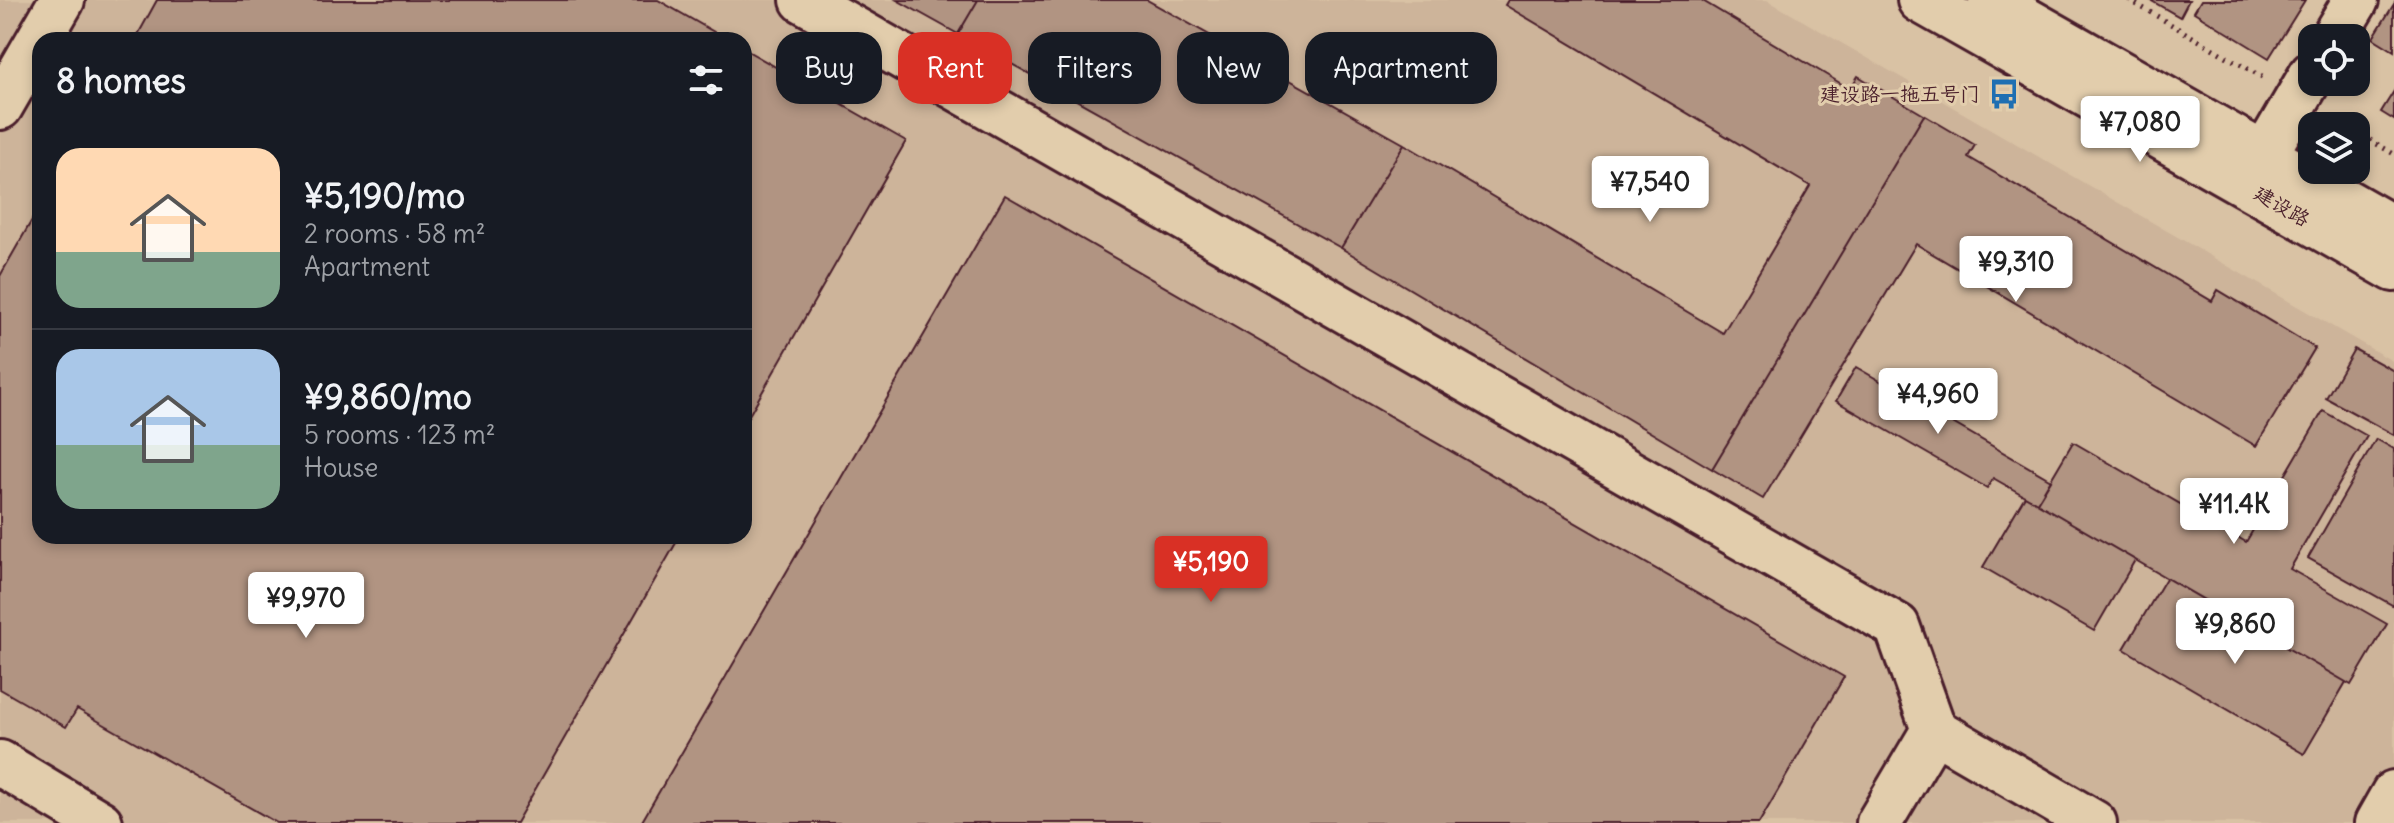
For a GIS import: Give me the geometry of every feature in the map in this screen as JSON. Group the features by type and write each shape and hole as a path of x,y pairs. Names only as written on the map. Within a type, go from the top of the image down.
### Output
{"street":[{"path":"43,32 62,0"},
{"path":"803,0 1897,626 1934,730 2094,823"},
{"name":"建设路","path":"1920,0 2394,269"},
{"name":"建设路","path":"1991,0 2394,229"},
{"path":"2341,24 2356,0"},
{"path":"0,107 32,52"},
{"path":"2264,156 2299,96"},
{"path":"1879,823 1934,730"},
{"path":"0,763 100,823"},
{"path":"2377,823 2394,793"}],"path":[{"path":"2129,0 2298,83"},
{"path":"2315,96 2332,112"},
{"path":"2370,140 2394,154"}],"shaded area":[{"path":"0,0 1767,0 2394,362 2394,823 0,823"}],"building":[{"path":"157,0 658,0 714,32 139,32"},
{"path":"897,0 978,0 959,32"},
{"path":"978,0 1147,0 1204,32 1177,32 1177,104 1289,104 1289,80 1305,89 1305,104 1333,104 1404,144 1341,248 1083,104 1161,104 1161,32 1028,32 1028,73 1012,64 1012,32 959,32"},
{"path":"1508,0 1701,0 1850,89 1858,76 1924,115 1712,469 1341,248 1404,144 1723,333 1810,186 1505,5"},
{"path":"2150,0 2189,0 2180,17"},
{"path":"2201,0 2305,0 2269,58 2194,12"},
{"path":"2394,4 2394,51 2373,38"},
{"path":"752,54 776,67 776,104 841,104 906,141 752,410"},
{"path":"2394,91 2394,120 2381,112"},
{"path":"1924,115 1975,145 1968,157 2212,301 2218,290 2315,348 2256,446 1916,244 1763,499 1712,469"},
{"path":"1005,195 1844,677 1759,823 641,823"},
{"path":"32,220 32,544 675,544 516,823 277,823 77,709 66,727 0,689 0,276"},
{"path":"2354,349 2394,371 2394,435 2326,398"},
{"path":"1856,367 2051,480 2037,503 1993,478 1987,488 1836,401"},
{"path":"2323,411 2367,436 2290,569 2387,624 2351,685 2037,503 2073,442 2246,542"},
{"path":"2376,439 2394,449 2394,606 2308,558"},
{"path":"2025,496 2135,560 2094,631 1983,567"},
{"path":"2166,578 2346,682 2304,754 2124,649"}],"place":[{"name":"建设路一拖五号门","path":"2004,94"}]}
